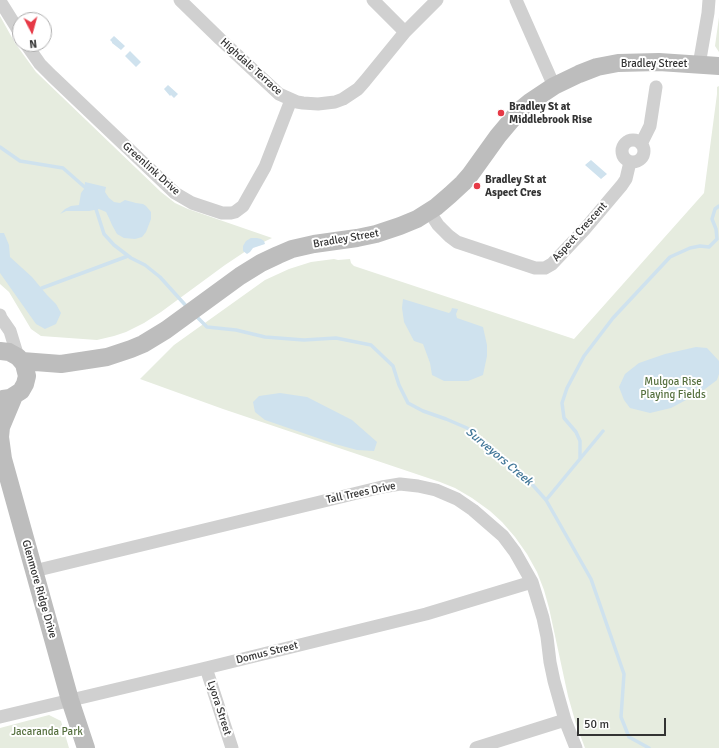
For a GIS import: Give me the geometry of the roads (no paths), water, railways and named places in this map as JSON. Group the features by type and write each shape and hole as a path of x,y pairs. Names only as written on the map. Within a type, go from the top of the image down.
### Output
{"street":[{"path":"0,0 12,20"},
{"name":"Highdale Terrace","path":"180,0 274,90 291,100 303,104 335,102 343,99 358,89 405,32 437,0"},
{"path":"373,0 405,32"},
{"path":"516,0 554,86"},
{"path":"699,65 709,0"},
{"name":"Greenlink Drive","path":"31,52 47,72 175,193 192,203 222,213 235,212 242,206 267,163 291,100"},
{"name":"Bradley Street","path":"0,352 9,352 20,359 61,364 107,357 131,349 154,338 252,268 278,255 292,249 314,244 384,232 429,212 450,195 470,175 498,136 519,111 554,86 597,67 618,63 660,62 719,66"},
{"name":"Aspect Crescent","path":"429,212 438,225 449,236 458,242 535,268 545,268 552,264 584,230 622,185 626,179 630,162 637,162 643,157 644,150 641,144 650,126 656,87"},
{"path":"0,318 10,331 26,372 26,380 13,393"},
{"name":"Bradley Street","path":"13,393 61,364"},
{"name":"Glenmore Ridge Drive","path":"13,393 0,426 3,459 70,700 86,748"},
{"name":"Tall Trees Drive","path":"34,571 360,492 400,484 436,490 457,499 473,510 503,536 515,552 532,582 543,618 550,662 565,720 576,748"},
{"name":"Domus Street","path":"0,717 426,614 532,582"},
{"name":"Lyora Street","path":"206,668 232,748"},
{"path":"476,748 565,720"}],"water":[{"path":"114,36 125,46 121,50 110,40"},
{"path":"130,51 141,62 136,67 125,56"},
{"path":"168,85 178,94 174,98 164,89"},
{"path":"591,160 607,174 601,179 585,165"},
{"path":"85,182 106,187 105,192 114,202 120,203 125,200 146,206 151,212 151,219 146,232 142,237 135,239 124,238 117,234 106,212 99,209 89,211 66,211 60,214 71,206 79,205"},
{"path":"0,233 4,233 9,245 10,257 32,277 56,304 61,313 56,324 45,329 36,324 0,273"},
{"path":"251,238 261,239 265,244 253,248 247,254 243,251 243,246 246,241"},
{"path":"403,299 449,313 452,308 458,309 456,314 457,318 483,327 487,345 487,356 483,375 468,381 444,381 432,375 430,363 423,344 414,341 404,322 402,308"},
{"path":"696,347 707,348 719,361 719,374 717,380 701,392 671,408 650,413 630,408 624,400 619,387 625,374 639,363 665,354"},
{"path":"280,393 307,397 352,420 377,442 374,451 357,450 335,444 265,420 255,412 253,402 259,396"}],"waterway":[{"name":"Surveyors Creek","path":"0,147 20,161 63,168 88,190"},
{"name":"Surveyors Creek","path":"95,206 104,234 114,245 131,258 145,265 160,277 188,308"},
{"path":"580,459 580,441 576,432 564,418 562,403 567,388 584,356 613,318 670,257 690,248 700,246 709,247 717,239 716,229 712,219 715,209 719,206"},
{"path":"42,288 128,256"},
{"name":"Surveyors Creek","path":"195,315 207,327 236,330 265,337 304,340 336,338 371,345 393,366 399,385 408,403 423,411 467,428 530,482 546,500 591,579 624,674 621,717 629,737 649,748"},
{"path":"546,500 603,431"}],"place":[{"name":"Bradley St at Middlebrook Rise","path":"501,113"},
{"name":"Bradley St at Aspect Cres","path":"477,186"}],"park label":[{"name":"Mulgoa Rise Playing Fields","path":"673,388"},
{"name":"Jacaranda Park","path":"47,732"}]}
